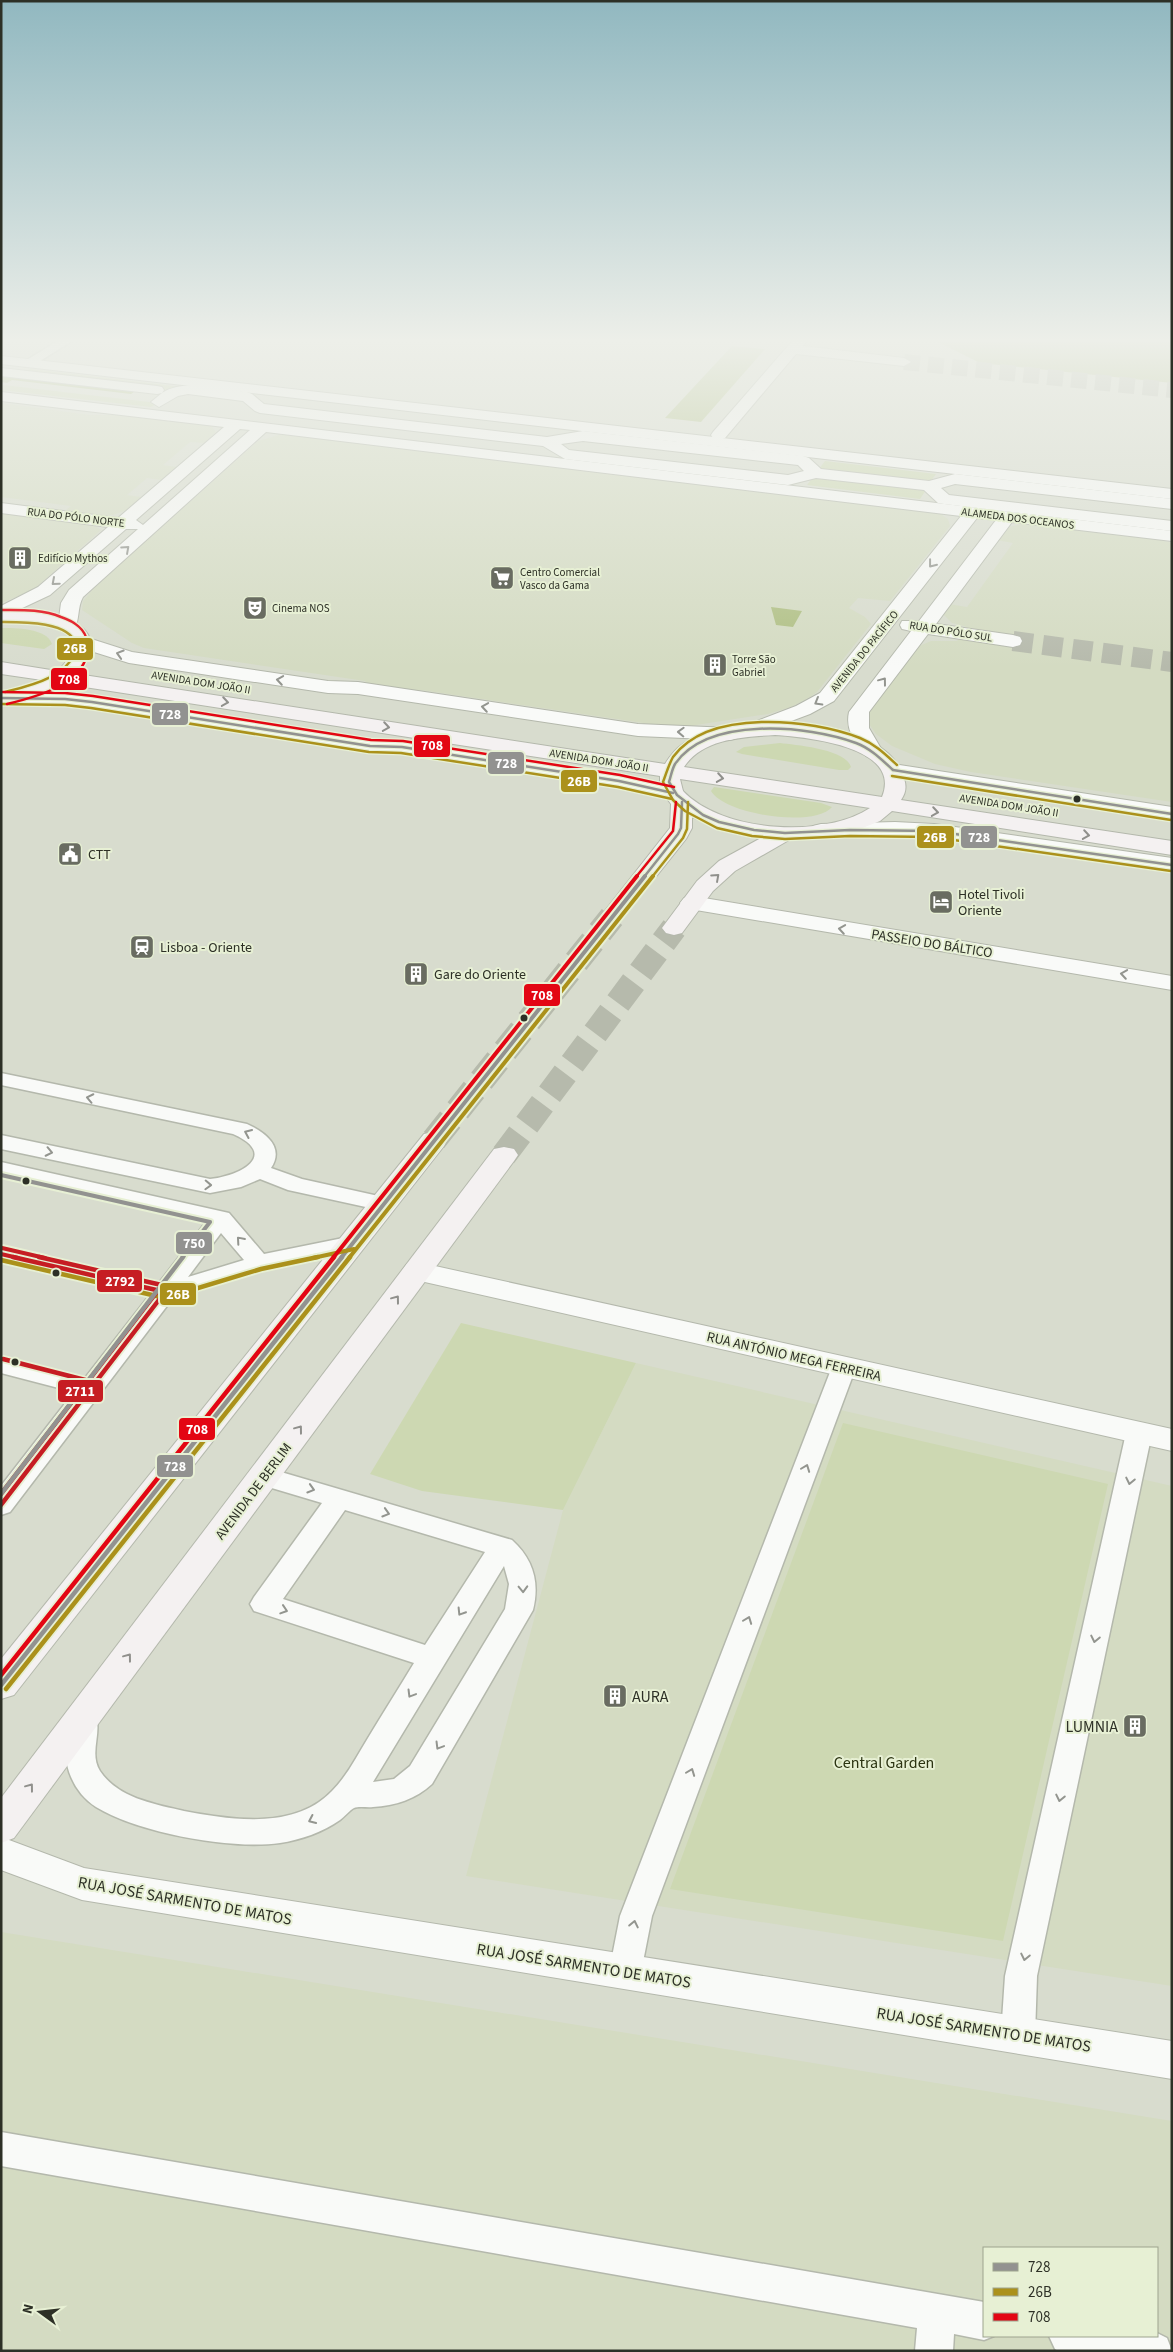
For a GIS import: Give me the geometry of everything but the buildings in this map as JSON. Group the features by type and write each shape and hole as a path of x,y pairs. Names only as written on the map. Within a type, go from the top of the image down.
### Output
{"main road":[{"path":"1,614 32,618 67,626 75,630 82,642 82,650 76,663 60,677 27,694 5,698"},
{"name":"AVENIDA DOM JOÃO II","path":"1,652 549,735 677,763"},
{"name":"AVENIDA DOM JOÃO II","path":"1,668 177,695 677,763 892,787 1172,830"},
{"path":"612,917 678,834 681,828 678,798 669,782 677,763 700,744 730,734 751,730 790,729 818,732 840,737 873,752 892,787 872,816 852,824 821,831 785,833 747,829 720,822 678,798"},
{"name":"AVENIDA DOM JOÃO II","path":"892,787 1020,825 1172,848"},
{"path":"674,928 706,886 727,866 785,833"},
{"path":"1,1685 434,1140"},
{"name":"AVENIDA DE BERLIM","path":"1,1826 504,1155"}],"street":[{"path":"1,614 44,591 209,449"},
{"path":"67,626 70,602 75,594 238,449"},
{"name":"ALAMEDA DOS OCEANOS","path":"445,449 1008,516 1172,538"},
{"name":"ALAMEDA DOS OCEANOS","path":"557,449 565,454 788,480 816,473 929,486 956,479 1172,504"},
{"path":"777,449 1172,494"},
{"name":"ALAMEDA DOS OCEANOS","path":"929,486 944,499 1172,526"},
{"name":"RUA DO PÓLO NORTE","path":"1,508 151,526"},
{"name":"AVENIDA DO PACÍFICO","path":"751,730 803,710 827,697 973,512"},
{"path":"873,752 858,731 859,712 1008,516"},
{"path":"950,540 986,546"},
{"name":"RUA DO PÓLO SUL","path":"888,621 1013,641"},
{"name":"AVENIDA DOM JOÃO II","path":"82,642 129,657 638,730 730,734"},
{"name":"AVENIDA DOM JOÃO II","path":"177,695 192,718"},
{"name":"AVENIDA DOM JOÃO II","path":"5,698 65,699 370,746 402,747 619,781 678,798"},
{"name":"AVENIDA DOM JOÃO II","path":"522,713 549,735"},
{"name":"AVENIDA DOM JOÃO II","path":"892,787 1172,814"},
{"name":"AVENIDA DOM JOÃO II","path":"1020,825 1061,848"},
{"name":"AVENIDA DOM JOÃO II","path":"821,831 895,829 934,831 1172,865"},
{"name":"PASSEIO DO BÁLTICO","path":"692,903 1172,983"},
{"name":"RUA ANTÓNIO MEGA FERREIRA","path":"417,1271 1172,1440"},
{"name":"RUA JOSÉ SARMENTO DE MATOS","path":"1,1853 82,1884 1172,2060"}],"lane":[{"path":"1,1079 251,1134 260,1140 266,1148 266,1157 257,1170 240,1180 225,1184 195,1184 1,1142"},
{"path":"1,1169 221,1218 259,1263"},
{"path":"257,1170 296,1185 384,1204"},
{"path":"4,1496 91,1388 221,1218"},
{"path":"1,1254 165,1292 259,1263 354,1243"},
{"path":"1,1365 91,1388"},
{"path":"625,1972 636,1916 844,1367"},
{"path":"1018,2035 1021,1976 1139,1433"},
{"path":"264,1476 502,1547 516,1560 520,1571 523,1591 519,1610 415,1783 392,1792 346,1796"},
{"path":"339,1499 264,1604 432,1658"},
{"path":"94,1703 84,1720 79,1737 79,1754 84,1770 93,1785 106,1798 164,1819 247,1833 280,1830 312,1821 336,1806 359,1779 502,1547"},
{"path":"1,2149 983,2321"},
{"path":"934,2351 937,2313"},
{"path":"1074,2337 1154,2351"}],"shaded area":[{"path":"1,449 182,449 163,465 177,467 162,480 147,478 127,495 141,497 127,510 113,515 65,511 71,506 1,497"},
{"name":"Centro Comercial Vasco da Gama","path":"249,449 405,449 939,513 948,519 950,526 890,601 858,598 849,608 865,617 871,624 817,692 791,707 768,714 683,727 664,726 421,690 409,692 370,687 365,681 144,648 132,643 82,610 83,601 94,588"},
{"path":"1,513 93,525 101,530 33,590 1,603"},
{"path":"1027,523 1140,535 1172,543 1172,802 971,772 935,764 892,746 876,734 869,724 868,717 871,709 917,647 931,641 957,641 967,627 952,623 943,614 949,604 967,607 1013,543 997,540 1008,527"},
{"path":"771,607 802,611 793,627 776,625"},
{"path":"636,1363 1172,1486 1172,1986 466,1876 563,1510"},
{"path":"1,1932 1172,2121 1172,2351 1,2351"}],"green space":[{"path":"825,461 936,474 930,482 819,469"},
{"path":"813,477 926,490 920,499 807,485"},
{"path":"1,628 37,632 49,639 52,644 44,649 1,643"},
{"path":"780,743 831,752 847,761 851,767 848,770 839,770 736,752 744,747"},
{"path":"714,787 821,803 832,807 822,813 808,817 770,816 733,807 711,791"},
{"path":"461,1323 636,1363 563,1510 422,1491 370,1474"},
{"name":"Central Garden","path":"843,1423 1108,1484 1003,1941 670,1889"}],"tunnel":[{"path":"1013,641 1172,662"},
{"path":"434,1140 612,917"},
{"path":"504,1155 674,928"}],"transit line":[{"name":"708","path":"1,610 42,612 62,617 71,621 82,630 86,635 88,645 83,663 67,681 43,694 7,704"},
{"name":"26B","path":"1,622 47,625 65,632 72,637 76,645 71,659 65,667 56,673 46,679 5,692"},
{"name":"708","path":"1,692 65,693 93,696 371,740 403,741 620,775 674,787"},
{"name":"728","path":"1,698 65,699 92,702 370,746 402,747 619,781 673,793"},
{"name":"26B","path":"1,704 65,705 91,708 369,752 401,753 618,787 672,799"},
{"name":"26B","path":"897,765 871,743 837,730 778,722 747,723 718,729 692,740 673,758 663,782 673,800 685,811 717,828 752,836 785,839 850,836 933,837 1171,871"},
{"name":"728","path":"893,770 866,748 837,737 813,732 760,729 733,732 709,738 689,749 675,764 669,782 677,795 703,815 719,822 754,830 785,833 850,830 934,831 1172,865"},
{"name":"728","path":"893,770 1172,814"},
{"name":"26B","path":"892,776 1171,820"},
{"name":"708","path":"1,1675 673,831 676,802"},
{"name":"728","path":"1,1685 678,834 681,828 682,802"},
{"name":"26B","path":"6,1689 683,838 687,829 688,802"},
{"name":"750","path":"1,1175 210,1222 1,1494"},
{"name":"2711","path":"2,1248 166,1286"},
{"name":"26B","path":"1,1260 165,1298 261,1269 354,1249"},
{"name":"2792","path":"1,1254 165,1292"},
{"name":"2711","path":"1,1494 160,1288"},
{"name":"2792","path":"1,1505 165,1292"},
{"name":"2711","path":"3,1359 93,1382"}],"place":[{"name":"Edifício Mythos","path":"20,558"},
{"name":"Centro Comercial Vasco da Gama","path":"502,578"},
{"name":"Cinema NOS","path":"255,608"},
{"name":"Torre São Gabriel","path":"715,665"},
{"name":"CTT","path":"70,854"},
{"name":"Hotel Tivoli Oriente","path":"941,902"},
{"name":"Lisboa - Oriente","path":"142,947"},
{"name":"Gare do Oriente","path":"416,974"},
{"name":"AURA","path":"615,1696"},
{"name":"LUMNIA","path":"1135,1726"}]}
